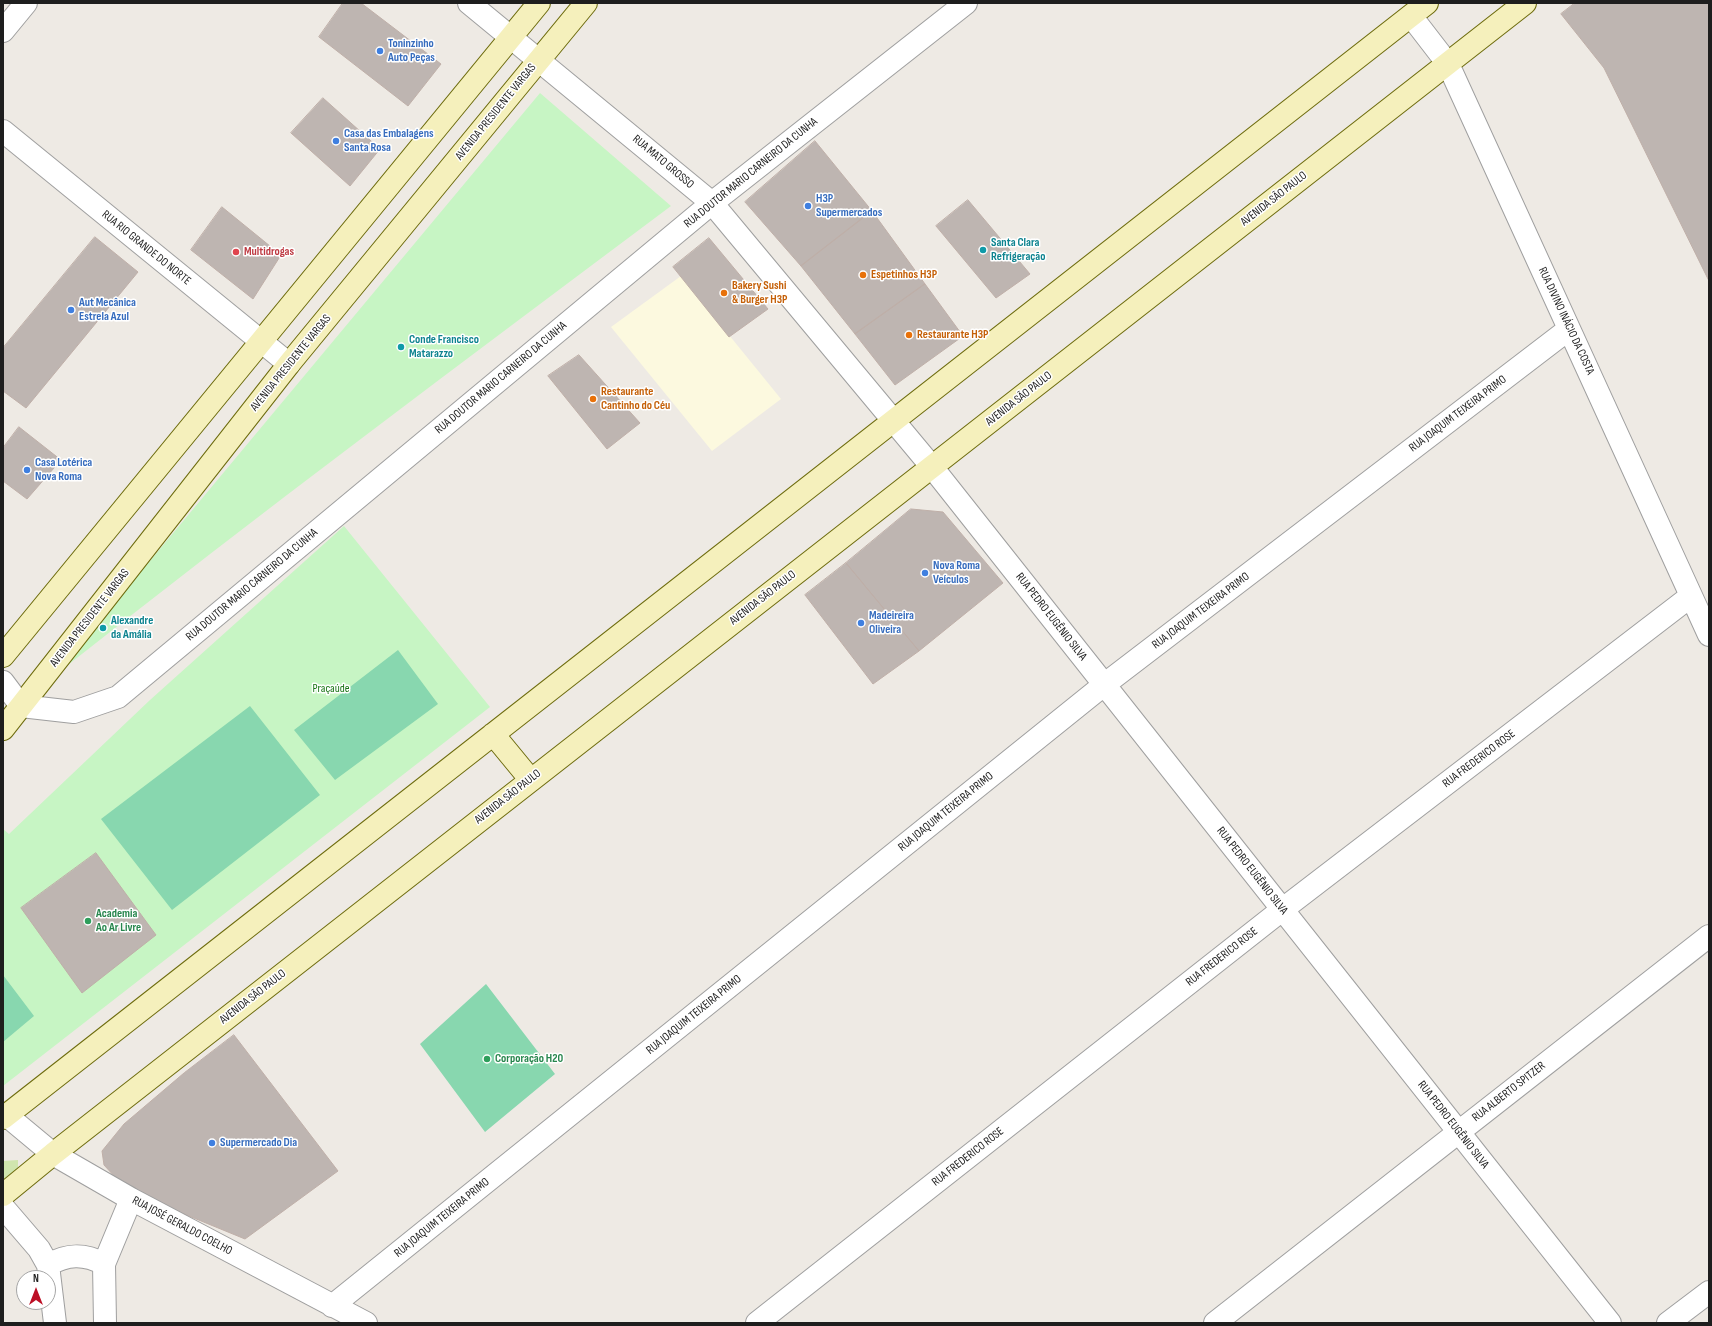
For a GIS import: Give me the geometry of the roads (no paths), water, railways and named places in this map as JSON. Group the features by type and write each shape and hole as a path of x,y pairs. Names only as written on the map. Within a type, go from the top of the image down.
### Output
{"main road":[{"path":"3,656 539,3"},
{"name":"AVENIDA PRESIDENTE VARGAS","path":"3,729 288,364 586,3"},
{"name":"AVENIDA SÃO PAULO","path":"3,1195 53,1154 530,779 1525,3"},
{"path":"5,1116 1419,9"},
{"path":"493,734 530,779"}],"street":[{"path":"3,31 26,3"},
{"name":"RUA MATO GROSSO","path":"469,3 712,203 893,420"},
{"name":"RUA DOUTOR MARIO CARNEIRO DA CUNHA","path":"21,706 74,712 118,697 712,203 966,3"},
{"name":"RUA DIVINO INÁCIO DA COSTA","path":"1419,9 1448,64 1709,635"},
{"name":"RUA RIO GRANDE DO NORTE","path":"3,131 288,364"},
{"name":"RUA JOAQUIM TEIXEIRA PRIMO","path":"332,1306 1105,684 1569,329"},
{"name":"RUA PEDRO EUGÊNIO SILVA","path":"893,420 1105,684 1610,1323"},
{"name":"RUA FREDERICO ROSE","path":"757,1323 1283,909 1691,596"},
{"path":"3,682 21,706"},
{"name":"RUA ALBERTO SPITZER","path":"1215,1323 1458,1131 1709,936"},
{"name":"RUA JOSÉ GERALDO COELHO","path":"5,1116 53,1154 132,1199 366,1323"},
{"path":"105,1323 104,1264 132,1199"},
{"path":"3,1207 39,1249 48,1265 55,1323"},
{"path":"48,1265 60,1258 73,1256 94,1258 104,1264"},
{"path":"1675,1318 1709,1292"},
{"path":"1675,1318 1709,1313"}],"place":[{"name":"Toninzinho Auto Peças","path":"380,51"},
{"name":"Casa das Embalagens Santa Rosa","path":"336,141"},
{"name":"H3P Supermercados","path":"808,206"},
{"name":"Santa Clara Refrigeração","path":"983,250"},
{"name":"Multidrogas","path":"236,252"},
{"name":"Espetinhos H3P","path":"863,275"},
{"name":"Bakery Sushi & Burger H3P","path":"724,293"},
{"name":"Aut Mecânica Estrela Azul","path":"71,310"},
{"name":"Restaurante H3P","path":"909,335"},
{"name":"Conde Francisco Matarazzo","path":"401,347"},
{"name":"Restaurante Cantinho do Céu","path":"593,399"},
{"name":"Casa Lotérica Nova Roma","path":"27,470"},
{"name":"Nova Roma Veículos","path":"925,573"},
{"name":"Madeireira Oliveira","path":"861,623"},
{"name":"Alexandre da Amália","path":"103,628"},
{"name":"Academia Ao Ar Livre","path":"88,921"},
{"name":"Corporação H20","path":"487,1059"},
{"name":"Supermercado Dia","path":"212,1143"}],"park label":[{"name":"Praçaúde","path":"331,689"}]}
